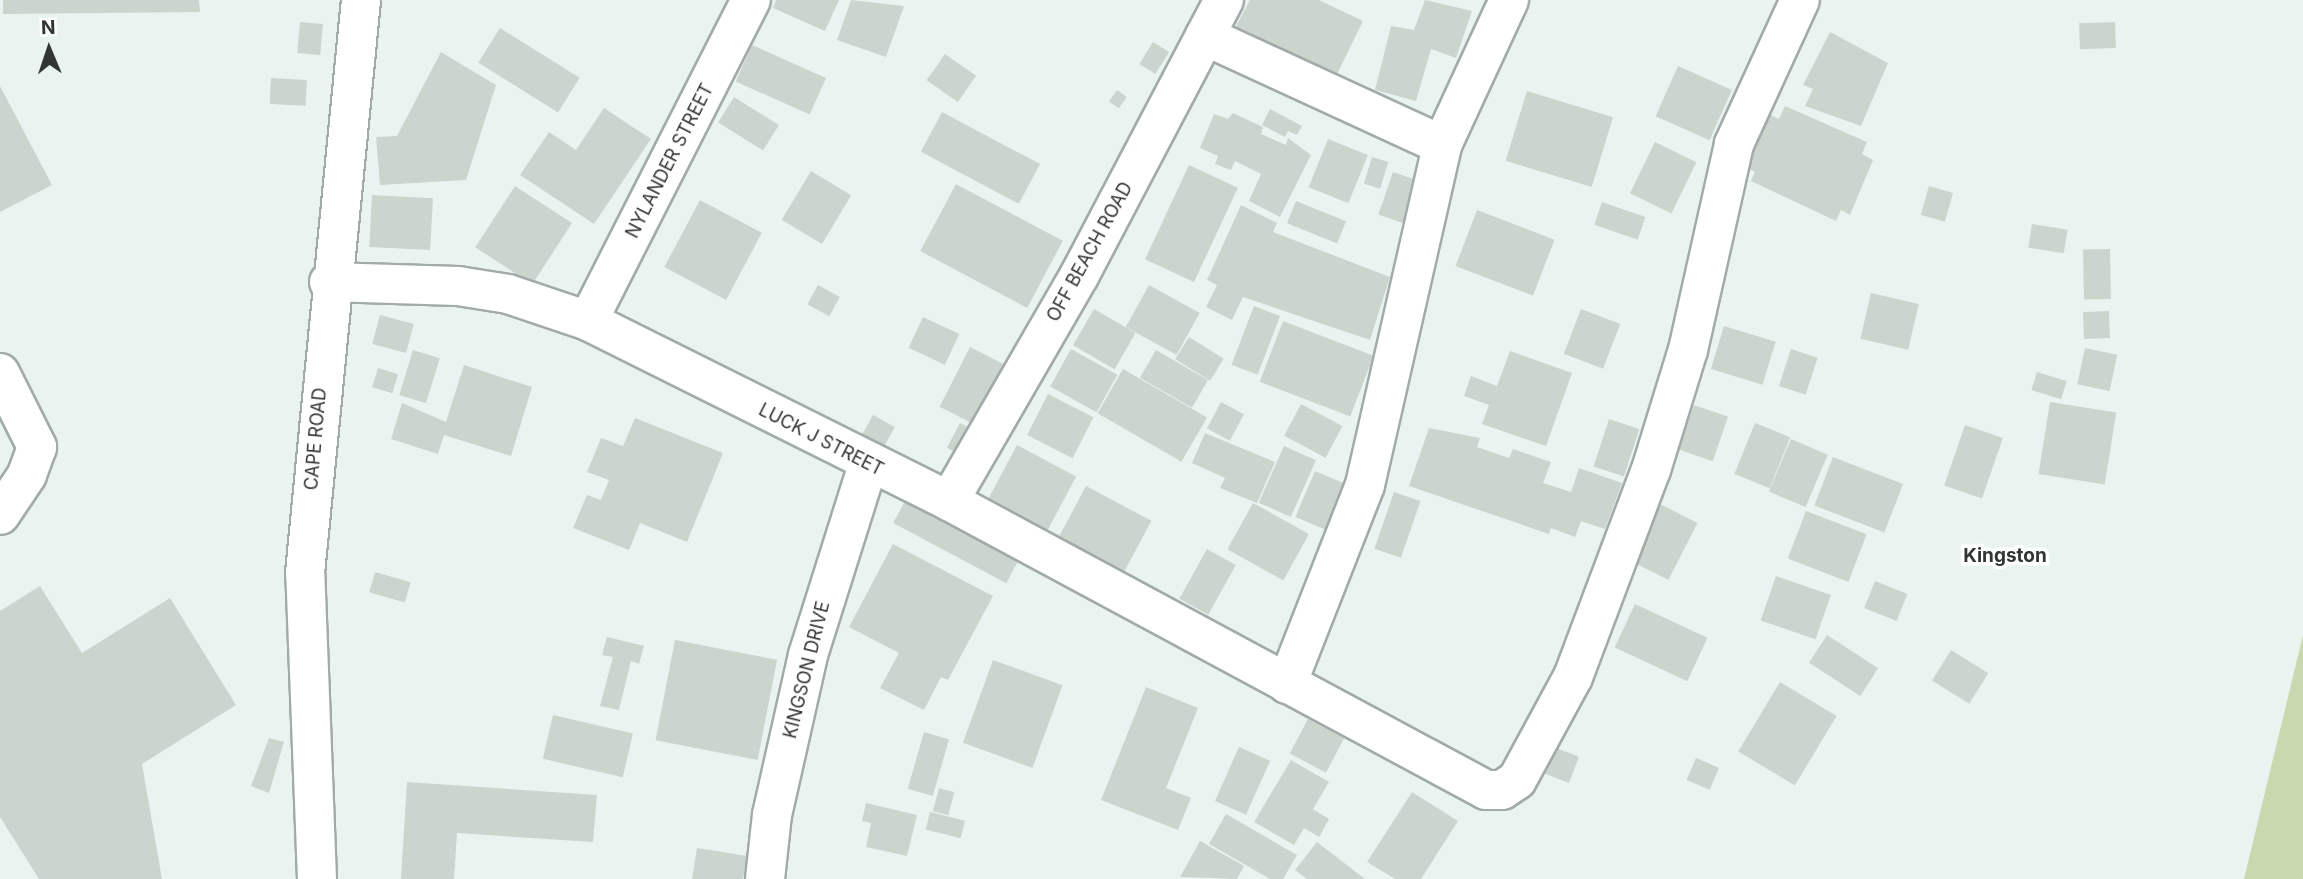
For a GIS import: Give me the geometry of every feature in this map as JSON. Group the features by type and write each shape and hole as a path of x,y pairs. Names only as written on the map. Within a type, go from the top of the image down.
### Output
{"street":[{"name":"CAPE ROAD","path":"317,879 304,573 329,282 361,0"},
{"name":"NYLANDER STREET","path":"588,321 751,0"},
{"name":"OFF BEACH ROAD","path":"949,501 1079,276 1224,0"},
{"path":"1287,684 1365,485 1442,145 1508,0"},
{"name":"LUCK J STREET","path":"329,282 458,286 508,294 588,321 868,465 949,501 1486,790 1502,790 1517,780 1573,677 1651,470 1688,350 1734,144 1800,0"},
{"path":"1205,36 1442,145"},
{"path":"0,373 37,447 27,475 0,514"},
{"name":"KINGSON DRIVE","path":"765,879 772,815 808,655 868,465"}],"green space":[{"path":"2303,635 2303,879 2244,879"}],"building":[{"path":"3,0 199,0 200,12 3,14"},
{"path":"776,0 839,0 825,31 773,8"},
{"path":"851,0 904,6 886,57 837,40"},
{"path":"1250,0 1319,0 1363,21 1336,76 1235,28"},
{"path":"1425,0 1472,11 1456,58 1431,49 1416,101 1375,90 1391,26 1414,30"},
{"path":"300,22 323,24 320,55 297,53"},
{"path":"2115,22 2116,48 2080,49 2079,23"},
{"path":"500,28 580,78 558,113 478,63"},
{"path":"1830,32 1888,63 1861,126 1805,106 1813,89 1803,85"},
{"path":"1153,42 1169,52 1155,74 1139,64"},
{"path":"752,45 826,78 810,114 736,82"},
{"path":"441,52 496,85 466,180 380,185 376,137 397,136"},
{"path":"945,54 976,76 958,102 927,80"},
{"path":"1678,66 1732,90 1710,140 1656,116"},
{"path":"271,78 307,80 306,106 270,104"},
{"path":"0,86 52,185 0,212"},
{"path":"1117,90 1127,97 1119,108 1109,101"},
{"path":"1527,91 1613,117 1592,187 1506,161"},
{"path":"734,97 779,125 763,151 718,122"},
{"path":"1785,106 1867,142 1862,154 1873,160 1850,215 1841,210 1836,221 1751,181 1755,172 1746,167 1769,114 1779,119"},
{"path":"604,108 651,139 594,224 520,175 549,132 576,150"},
{"path":"1270,109 1302,126 1297,135 1288,131 1285,137 1262,125"},
{"path":"942,112 1040,164 1019,204 921,152"},
{"path":"1233,113 1263,127 1261,134 1286,145 1288,138 1311,155 1280,217 1249,201 1261,174 1235,161 1231,170 1215,164 1218,156 1200,148 1214,114 1228,119"},
{"path":"1328,139 1368,155 1348,203 1309,187"},
{"path":"1655,142 1696,162 1671,213 1630,193"},
{"path":"1372,157 1388,162 1380,189 1364,184"},
{"path":"1189,165 1238,188 1194,282 1145,259"},
{"path":"811,171 851,195 822,244 782,220"},
{"path":"1393,172 1419,181 1405,224 1378,215"},
{"path":"956,184 1063,241 1027,308 920,251"},
{"path":"515,186 572,223 532,284 475,247"},
{"path":"1929,186 1953,193 1945,222 1921,215"},
{"path":"372,195 433,198 430,250 369,247"},
{"path":"700,200 762,233 726,300 664,267"},
{"path":"1296,201 1346,221 1337,243 1287,223"},
{"path":"1602,202 1645,217 1638,240 1594,225"},
{"path":"1241,205 1277,223 1273,232 1390,277 1370,340 1243,297 1232,320 1206,307 1217,285 1207,280"},
{"path":"1477,210 1554,240 1533,296 1455,266"},
{"path":"2032,224 2068,230 2064,253 2028,248"},
{"path":"2083,249 2110,249 2111,299 2084,299"},
{"path":"818,285 840,297 829,316 807,304"},
{"path":"1149,285 1200,313 1176,355 1126,327"},
{"path":"1871,293 1919,304 1908,350 1860,339"},
{"path":"1254,306 1280,316 1258,375 1231,365"},
{"path":"1094,309 1136,333 1115,369 1073,345"},
{"path":"1581,309 1620,324 1603,369 1564,354"},
{"path":"2109,311 2110,338 2084,339 2083,312"},
{"path":"380,315 414,324 406,353 372,344"},
{"path":"923,317 959,334 945,365 909,348"},
{"path":"1283,321 1374,356 1350,416 1260,382"},
{"path":"1724,326 1776,342 1762,385 1711,369"},
{"path":"1189,337 1224,359 1210,381 1175,359"},
{"path":"970,347 1014,369 983,429 940,407"},
{"path":"2085,348 2117,355 2110,391 2077,384"},
{"path":"1071,349 1117,375 1097,412 1050,387"},
{"path":"1791,349 1818,358 1806,395 1779,386"},
{"path":"413,350 440,358 426,403 399,395"},
{"path":"1156,350 1208,380 1192,408 1140,378"},
{"path":"1510,351 1572,373 1546,446 1482,424 1489,405 1464,396 1471,376 1497,386"},
{"path":"464,365 532,387 511,456 444,435 438,454 391,439 402,403 446,422"},
{"path":"378,368 398,374 392,393 372,387"},
{"path":"1123,369 1207,418 1182,462 1098,413"},
{"path":"2037,372 2067,381 2061,399 2031,390"},
{"path":"1048,394 1093,417 1073,458 1027,435"},
{"path":"1221,402 1244,414 1230,441 1207,428"},
{"path":"2050,402 2116,412 2105,485 2039,474"},
{"path":"1301,404 1342,426 1326,458 1284,436"},
{"path":"1694,405 1728,417 1713,461 1679,449"},
{"path":"873,415 895,427 883,448 861,436"},
{"path":"635,418 723,453 687,542 640,523 629,550 573,528 587,495 601,500 609,480 587,472 601,438 623,446"},
{"path":"1609,419 1639,429 1624,476 1594,467"},
{"path":"960,423 981,434 968,459 947,448"},
{"path":"1755,423 1790,437 1770,488 1734,474"},
{"path":"1965,425 2003,438 1982,499 1944,486"},
{"path":"1429,428 1480,438 1477,447 1509,458 1513,449 1551,462 1543,483 1571,492 1579,468 1622,483 1605,529 1581,521 1575,537 1551,528 1549,534 1409,486"},
{"path":"1205,433 1275,462 1257,503 1220,488 1225,478 1192,463"},
{"path":"1791,439 1828,455 1806,507 1769,491"},
{"path":"1017,445 1076,476 1045,535 986,503"},
{"path":"1284,446 1316,460 1291,517 1259,503"},
{"path":"1833,457 1903,484 1884,532 1814,506"},
{"path":"1315,471 1350,486 1330,532 1295,517"},
{"path":"1086,486 1151,521 1124,572 1059,537"},
{"path":"1394,492 1420,501 1401,558 1374,549"},
{"path":"905,501 1018,561 1006,583 893,523"},
{"path":"1253,503 1309,534 1283,580 1227,549"},
{"path":"1660,504 1697,523 1668,580 1631,561"},
{"path":"1806,511 1867,534 1848,582 1788,559"},
{"path":"893,544 993,596 948,680 941,677 924,710 880,688 899,653 849,627"},
{"path":"1207,549 1236,565 1208,615 1179,599"},
{"path":"375,572 411,582 405,602 369,592"},
{"path":"1776,576 1831,595 1816,639 1761,620"},
{"path":"1875,581 1907,594 1897,621 1864,608"},
{"path":"40,586 82,653 170,598 236,705 142,764 162,879 39,879 0,817 0,611"},
{"path":"1635,604 1708,638 1687,681 1615,648"},
{"path":"1827,635 1878,668 1860,696 1809,663"},
{"path":"607,637 644,646 639,664 631,661 619,710 600,706 613,657 602,655"},
{"path":"675,640 777,660 758,760 656,740"},
{"path":"1951,650 1988,673 1969,704 1932,681"},
{"path":"993,660 1063,685 1032,768 963,743"},
{"path":"1780,682 1837,716 1795,785 1738,751"},
{"path":"1146,687 1198,708 1166,788 1191,798 1178,830 1101,800"},
{"path":"553,715 633,733 623,777 543,759"},
{"path":"1308,719 1344,738 1326,773 1290,753"},
{"path":"924,732 949,739 933,796 908,789"},
{"path":"269,738 284,742 269,793 251,786"},
{"path":"1551,746 1579,757 1569,783 1541,772"},
{"path":"1239,747 1270,761 1246,815 1215,801"},
{"path":"1696,758 1719,768 1710,790 1687,780"},
{"path":"1291,760 1329,782 1313,809 1329,819 1319,837 1304,828 1294,845 1254,822"},
{"path":"407,782 597,795 593,842 457,833 454,879 401,879"},
{"path":"939,788 954,792 948,815 933,811"},
{"path":"1412,792 1458,821 1421,879 1395,879 1367,862"},
{"path":"866,803 917,815 907,856 866,847 871,823 862,821"},
{"path":"930,812 965,821 961,838 926,829"},
{"path":"1226,814 1297,855 1283,879 1270,879 1209,844"},
{"path":"1200,841 1244,866 1237,879 1180,877"},
{"path":"1317,842 1365,879 1307,879 1295,870"},
{"path":"697,848 747,856 743,879 692,879"}],"district":[{"name":"Kingston","path":"2005,556"}]}
